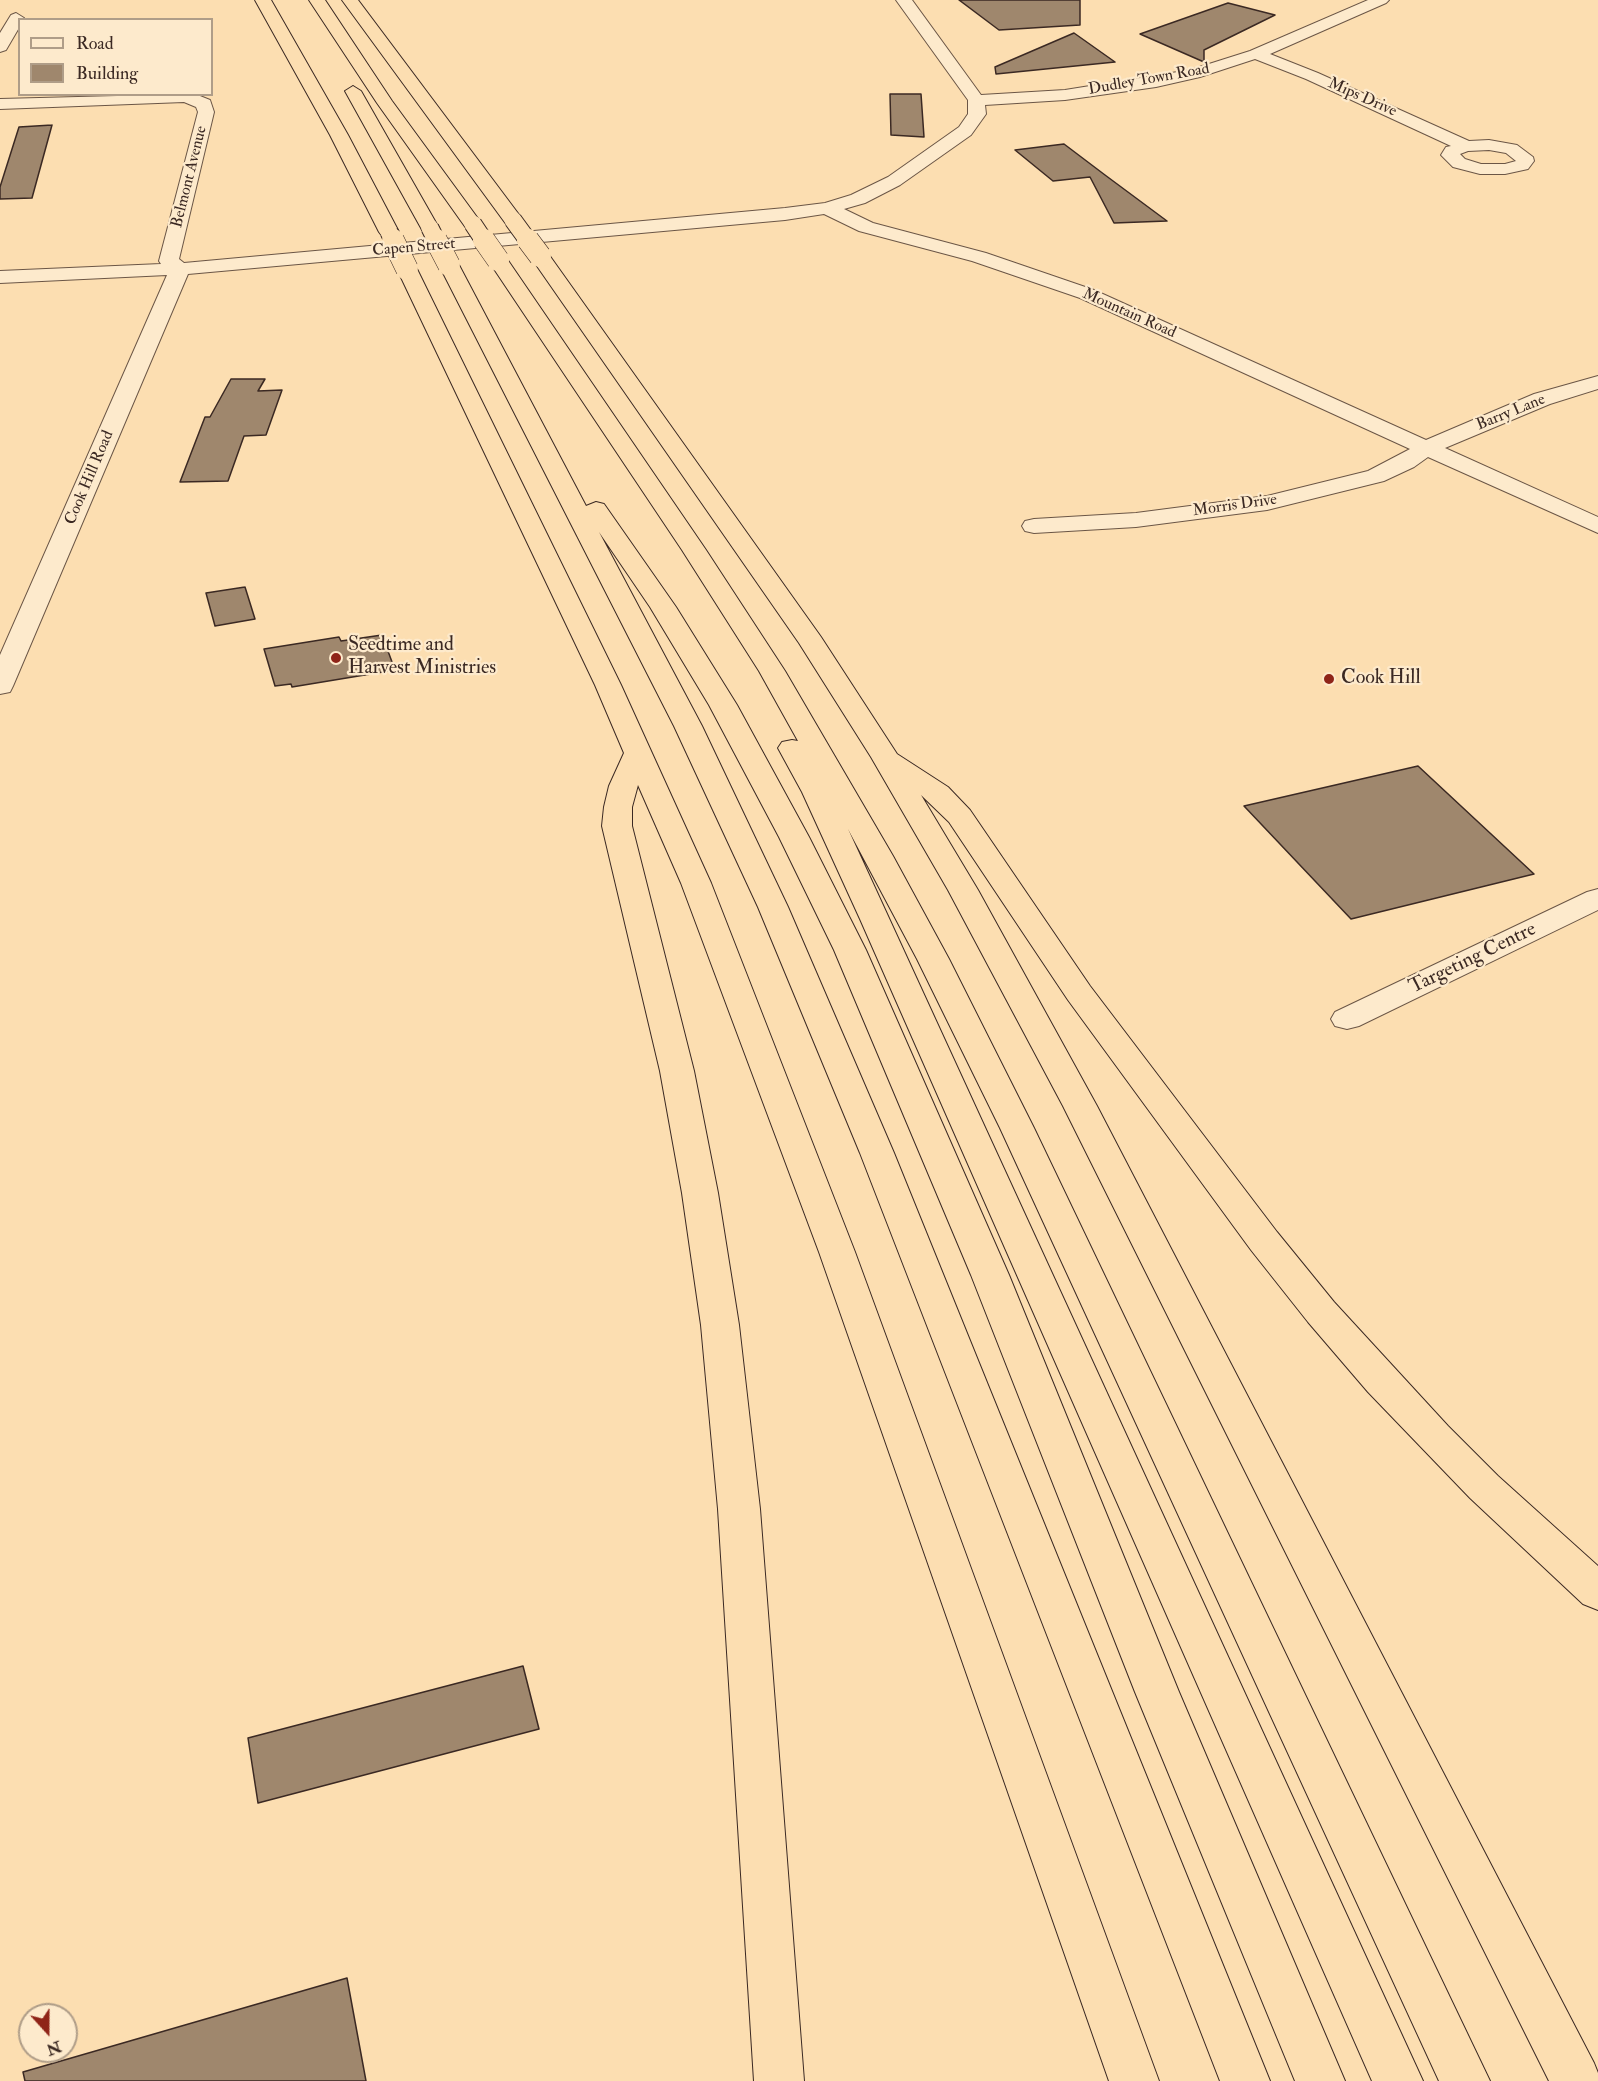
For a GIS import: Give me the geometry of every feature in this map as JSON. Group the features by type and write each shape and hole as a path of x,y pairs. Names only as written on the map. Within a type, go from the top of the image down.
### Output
{"highway":[{"path":"263,0 339,135 407,269 639,751 696,883 801,1155 1134,2081"},
{"path":"350,0 540,256 756,561 885,758 963,890 1080,1106 1576,2081"},
{"path":"310,10 378,93 473,224 617,436 772,671 878,856 933,959 1017,1128 1466,2081"},
{"path":"344,76 430,228 688,726 799,967 877,1152 1245,2081"},
{"path":"525,413 551,445 631,559 692,654 761,774 850,950 990,1275 1154,1683 1320,2081"},
{"path":"617,436 646,498 735,646 820,802 1398,2081"},
{"path":"639,751 623,786 618,807 617,826 677,1071 702,1204 720,1325 740,1521 779,2081"},
{"path":"885,758 932,787 960,816 1079,993 1133,1068 1264,1241 1321,1312 1382,1382 1442,1445 1598,1592"}],"street":[{"path":"827,208 858,199 894,181 965,131 977,114 976,100 904,0"},
{"name":"Dudley Town Road","path":"976,100 1065,95 1194,74 1256,54 1381,0"},
{"path":"0,47 16,18"},
{"name":"Mips Drive","path":"1256,54 1312,76 1466,146"},
{"name":"Belmont Avenue","path":"0,105 186,97 204,104 206,112 169,261 180,269"},
{"name":"Capen Street","path":"0,277 180,269 785,214 827,208"},
{"name":"Mountain Road","path":"827,208 866,227 979,257 1087,294 1598,526"},
{"name":"Cook Hill Road","path":"0,686 180,269"},
{"name":"Barry Lane","path":"1426,448 1542,399 1598,382"},
{"name":"Morris Drive","path":"1034,526 1136,520 1267,503 1377,476 1406,462 1426,448"},
{"name":"Targeting Centre","path":"1347,1019 1598,898"}],"building":[{"path":"959,0 1080,0 1080,25 999,30"},
{"path":"1228,3 1275,15 1204,50 1204,62 1140,34"},
{"path":"1074,33 1115,62 996,74 995,67"},
{"path":"890,94 921,94 924,137 891,135"},
{"path":"52,125 32,198 0,199 0,187 19,127"},
{"path":"1064,144 1167,221 1114,223 1090,177 1053,181 1015,150"},
{"path":"231,379 265,379 258,391 282,390 266,435 244,436 228,481 180,482 205,417 210,417"},
{"path":"245,587 255,619 215,626 206,593"},
{"name":"Seedtime and Harvest Ministries","path":"382,635 395,670 292,687 291,684 275,686 264,649 339,637 341,641"},
{"path":"1418,766 1534,874 1351,919 1244,806"},
{"path":"523,1666 539,1729 258,1803 248,1738"},
{"path":"347,1978 366,2081 25,2081 23,2072 54,2063 78,2063 78,2056"}],"place":[{"name":"Seedtime and Harvest Ministries","path":"336,658"},
{"name":"Cook Hill","path":"1329,679"}]}
